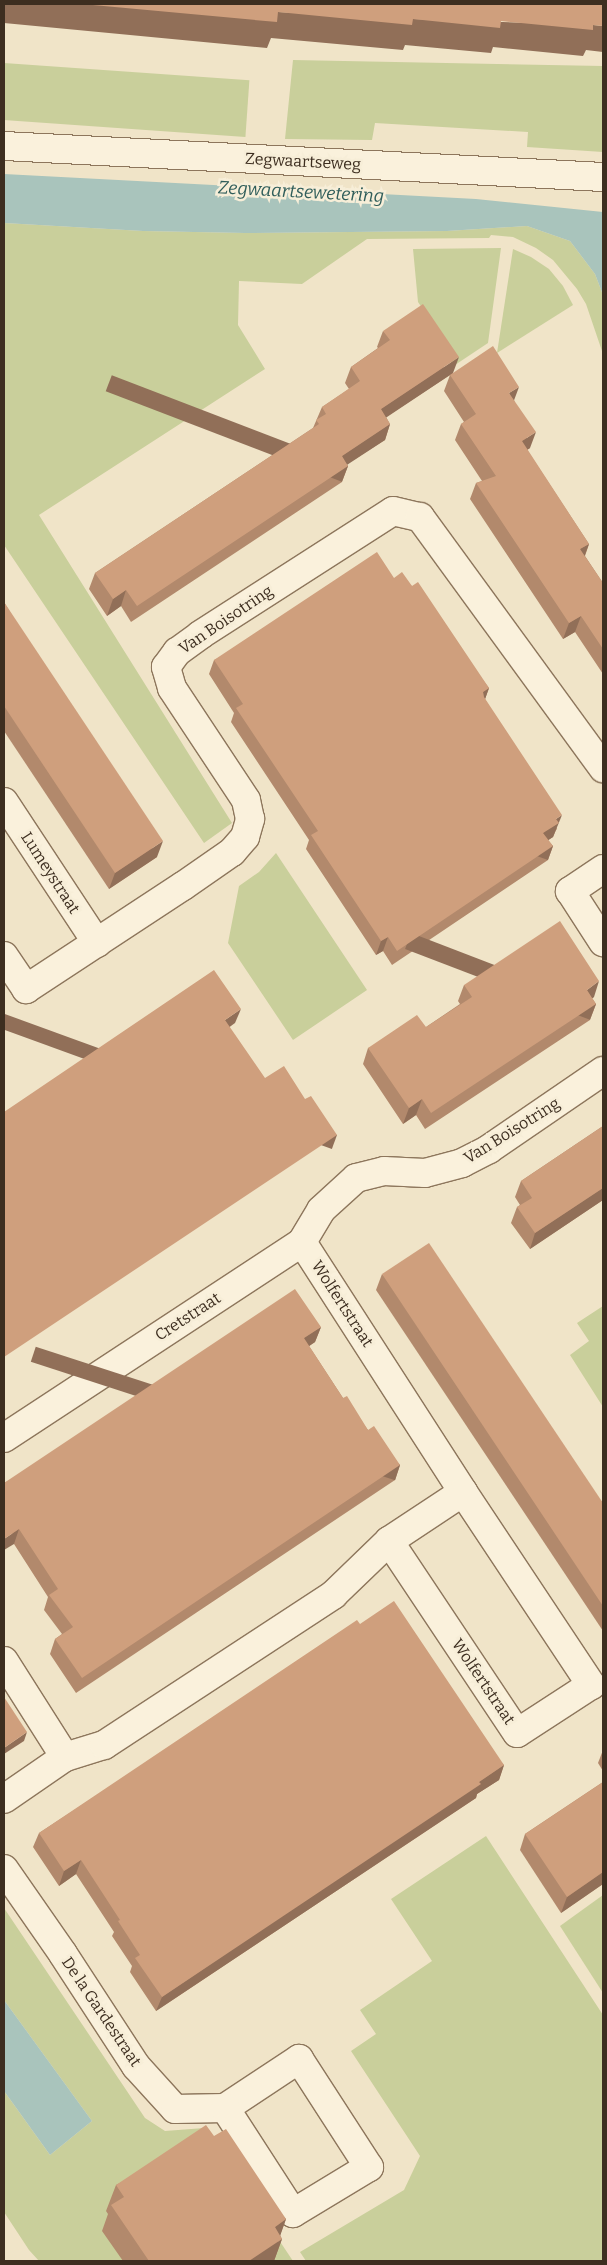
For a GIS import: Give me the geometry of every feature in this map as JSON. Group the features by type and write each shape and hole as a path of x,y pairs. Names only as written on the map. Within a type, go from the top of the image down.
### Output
{"street":[{"name":"Zegwaartseweg","path":"4,146 603,177"},
{"name":"Van Boisotring","path":"4,956 26,989 232,852 245,837 250,820 246,800 172,688 166,667 177,652 393,511 420,517 603,768"},
{"name":"Lumeystraat","path":"4,802 96,943"},
{"path":"603,869 570,891 603,942"},
{"name":"Van Boisotring","path":"356,1178 384,1170 425,1173 462,1164 489,1149 603,1071"},
{"name":"Cretstraat","path":"4,1438 302,1242 321,1210 356,1178"},
{"name":"Wolfertstraat","path":"302,1242 463,1492 591,1685 518,1733 389,1541"},
{"path":"4,1799 65,1757 104,1745 333,1595 389,1541 463,1492"},
{"path":"4,1661 65,1757"},
{"name":"De la Gardestraat","path":"4,1870 63,1954 136,2066 174,2109 225,2108"},
{"path":"299,2059 369,2167 293,2213 225,2108 299,2059"}],"green space":[{"path":"293,60 603,66 603,152 527,147 528,132 375,123 372,140 285,139"},
{"path":"4,63 249,80 245,137 4,120"},
{"path":"4,223 143,231 245,233 447,231 527,226 570,241 595,274 603,295 603,354 586,304 577,289 553,260 536,248 513,237 491,235 489,238 367,239 302,284 239,281 238,325 265,369 39,515 232,823 204,843 4,545"},
{"path":"501,248 488,343 452,367 447,345 418,302 413,249"},
{"path":"513,249 531,257 549,269 563,286 573,305 497,353"},
{"path":"276,853 367,990 293,1040 228,943 239,886 259,872"},
{"path":"603,1306 603,1407 570,1355 589,1341 577,1323"},
{"path":"486,1836 603,2015 603,2261 306,2261 300,2252 404,2190 420,2156 351,2051 376,2034 360,2010 432,1961 391,1899"},
{"path":"603,1895 603,1993 560,1926"},
{"path":"4,1908 145,2118 165,2131 204,2128 293,2261 39,2261 29,2250 4,2212 4,2091 50,2155 92,2121 4,2000"}],"water":[{"name":"Zegwaartsewetering","path":"4,174 476,199 603,212 603,295 595,274 570,241 527,226 447,231 245,233 143,231 4,223"},
{"path":"4,2000 92,2121 50,2155 4,2091"}],"building":[{"path":"82,4 603,4 603,26 593,25 593,30 501,21 500,28 413,19 412,25 278,12 277,22"},
{"path":"423,304 459,357 381,409 390,424 342,456 348,466 137,606 126,590 113,599 95,573 319,424 316,420 326,414 322,407 360,381 351,367 390,340 383,331"},
{"path":"493,346 519,387 509,393 536,432 522,441 589,544 580,549 603,583 603,649 581,616 569,623 476,483 496,476 461,424 476,414 450,375"},
{"path":"377,552 394,578 402,572 412,586 418,582 489,688 483,692 484,697 562,815 556,819 559,823 543,833 553,846 397,951 388,937 381,941 311,835 318,831 236,708 243,704 214,660"},
{"path":"4,602 163,841 115,873 4,706"},
{"path":"560,921 599,981 587,990 596,1004 431,1113 422,1099 409,1108 368,1048 417,1015 426,1027 472,997 464,985"},
{"path":"214,970 241,1009 225,1020 265,1078 284,1066 305,1099 311,1096 337,1135 4,1357 4,1112"},
{"path":"603,1126 603,1188 535,1233 517,1207 532,1198 521,1181"},
{"path":"429,1243 603,1503 603,1606 382,1274"},
{"path":"295,1289 321,1327 304,1338 343,1398 347,1396 368,1430 374,1426 400,1465 82,1678 55,1639 73,1627 49,1595 58,1589 19,1529 4,1539 4,1483"},
{"path":"394,1601 504,1765 479,1782 481,1784 162,1997 135,1958 140,1955 81,1860 64,1871 39,1833 357,1620 360,1624"},
{"path":"4,1697 27,1732 4,1748"},
{"path":"603,1782 603,1872 567,1897 525,1834"},
{"path":"206,2125 214,2136 226,2129 286,2219 275,2227 282,2239 249,2261 149,2261 111,2205 124,2197 116,2185"}]}
